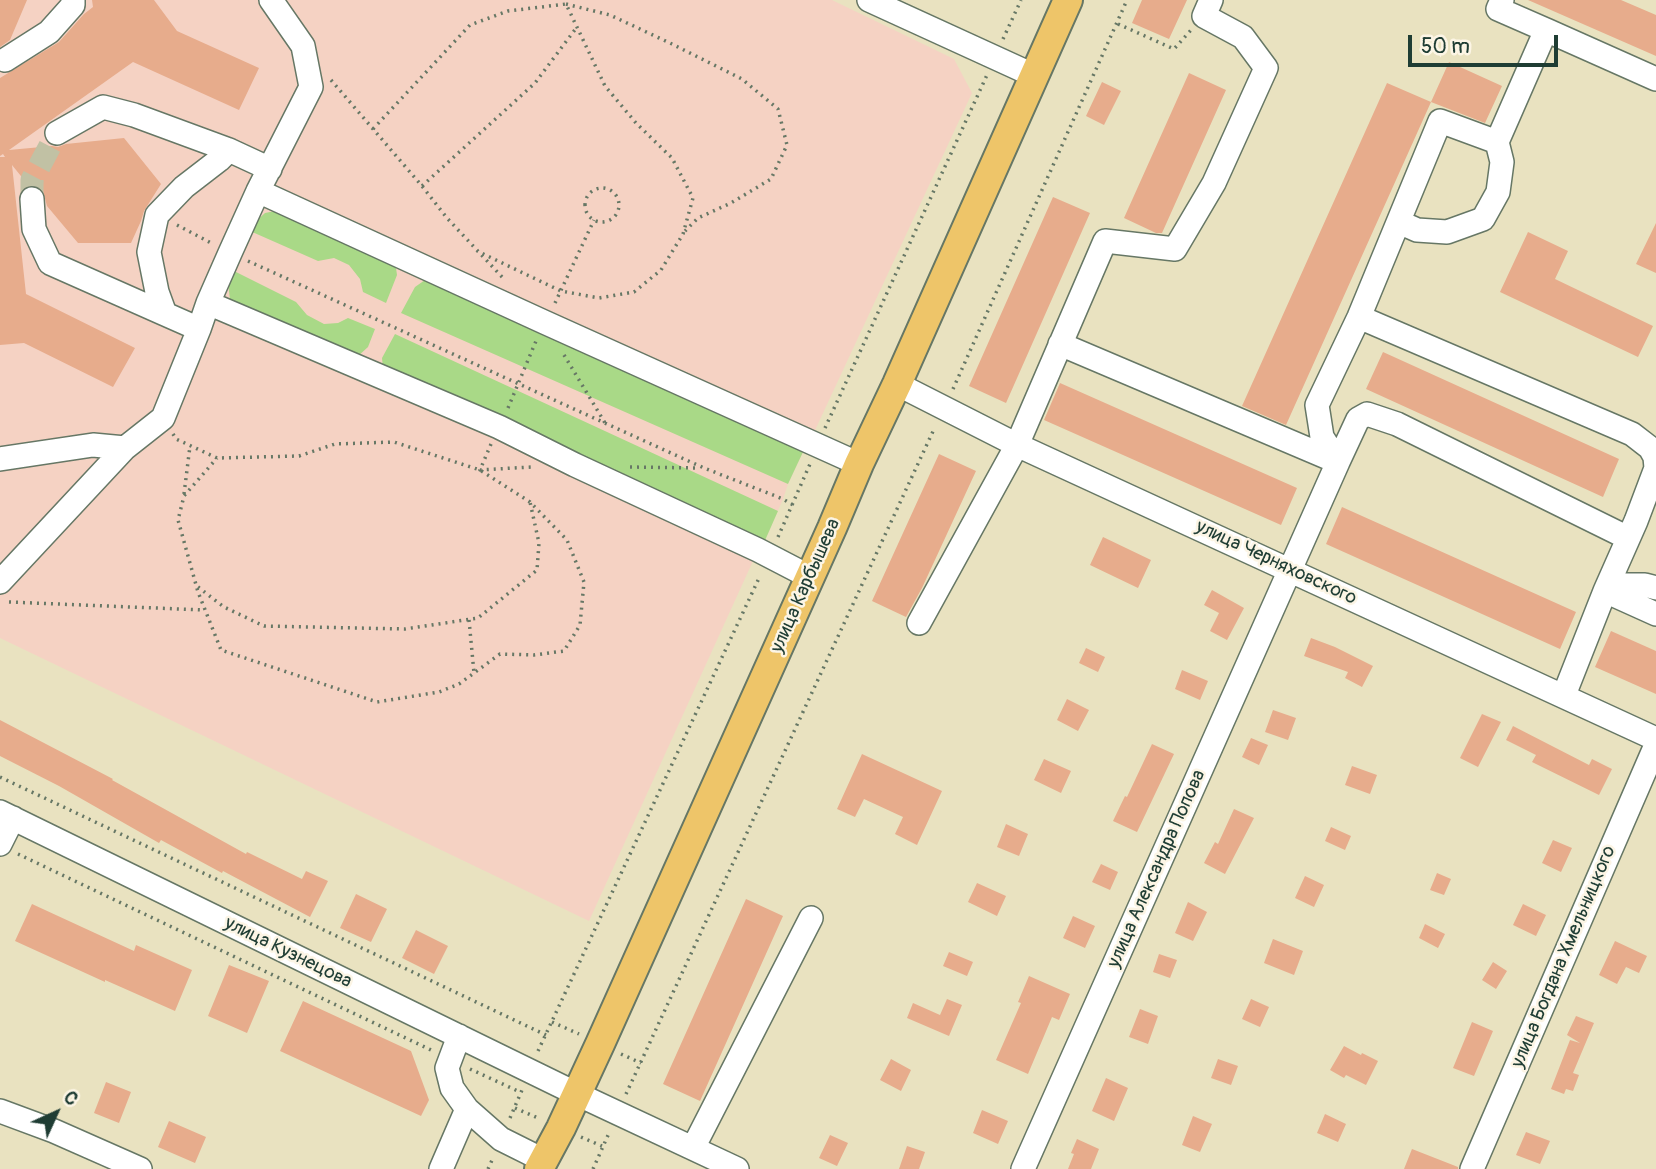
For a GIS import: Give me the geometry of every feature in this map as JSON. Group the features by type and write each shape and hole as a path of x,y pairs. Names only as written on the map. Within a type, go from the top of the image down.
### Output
{"main road":[{"name":"улица Карбышева","path":"541,1165 577,1094 1068,0"}],"street":[{"path":"5,60 49,32 73,5 73,0"},
{"path":"0,582 125,448 163,418 229,253 311,87 303,46 271,0"},
{"path":"869,0 1033,75"},
{"path":"1502,0 1498,9 1656,79"},
{"path":"919,623 1017,445 1105,241 1175,248 1214,183 1266,68 1243,37 1207,8"},
{"path":"1399,222 1417,230 1447,232 1483,219 1498,192 1502,162 1497,142 1546,30"},
{"path":"57,133 103,107 134,115 229,150 270,169"},
{"path":"1338,462 1322,437 1318,405 1359,317 1440,121 1497,142"},
{"path":"165,314 157,292 149,252 157,215 184,187 229,150"},
{"path":"258,191 859,464"},
{"path":"32,199 34,229 50,262 199,330"},
{"path":"208,303 499,427 810,576"},
{"path":"1359,317 1632,434 1650,448 1656,457 1656,468 1564,695"},
{"path":"1060,344 1338,462"},
{"name":"улица Черняховского","path":"897,384 1017,445 1656,738"},
{"name":"улица Александра Попова","path":"1023,1169 1358,419 1367,414 1397,424 1628,538"},
{"path":"0,459 93,445 125,448"},
{"path":"1605,591 1624,585 1644,584 1656,589"},
{"path":"1605,591 1656,614"},
{"name":"улица Богдана Хмельницкого","path":"1472,1169 1656,745"},
{"path":"6,815 6,848"},
{"name":"улица Кузнецова","path":"6,815 577,1094 737,1169"},
{"path":"693,1148 811,918"},
{"path":"459,1036 447,1068 452,1088 467,1110 501,1139 541,1165"},
{"path":"441,1169 467,1110"},
{"path":"0,1111 54,1131 140,1169"}],"path":[{"path":"488,1169 529,1070 793,505 817,444 1021,0"},
{"path":"593,1169 944,408 1128,0"},
{"path":"566,4 605,86 636,123 672,158 693,198 683,234"},
{"path":"373,129 470,25 508,10 566,4 610,15 684,50 742,79 778,109 787,145 771,179 731,203 698,218 683,234 661,270 634,292 599,299 561,291 477,251"},
{"path":"1117,24 1174,49 1207,8"},
{"path":"422,186 535,83 578,27"},
{"path":"329,77 447,218 506,281"},
{"path":"607,188 615,193 619,200 619,209 607,222 594,220 585,209 586,201 590,192 607,188"},
{"path":"157,215 229,253 704,468 793,505"},
{"path":"480,470 544,322 594,220"},
{"path":"544,322 606,424"},
{"path":"163,418 176,439 190,445 217,458 299,456 335,444 394,442 480,470 530,502 567,540 584,582 580,625 564,651 534,655 500,654 459,684 439,692 377,702 221,650 196,586 177,520 184,496 190,445"},
{"path":"184,496 217,458"},
{"path":"196,586 224,607 264,626 405,629 478,618 537,570 539,543 530,502"},
{"path":"0,602 205,610"},
{"path":"468,620 474,673"},
{"path":"0,777 546,1035"},
{"path":"6,848 434,1052"},
{"path":"471,1069 521,1093"}],"shaded area":[{"path":"0,0 832,0 954,59 972,93 788,484 763,545 758,550 589,921 0,638"}],"green space":[{"path":"275,211 384,257 396,268 397,275 386,303 363,292 360,279 349,265 334,258 318,261 250,231 253,224 265,213"},
{"path":"234,271 296,302 307,315 324,324 338,323 348,318 375,329 368,347 357,357 230,300 228,282"},
{"path":"425,280 438,283 803,452 788,484 401,313 415,287"},
{"path":"395,334 778,511 763,545 383,369 382,358"}],"building":[{"path":"0,0 27,0 10,40 0,47"},
{"path":"92,0 154,0 177,31 259,68 239,110 133,62 9,150 58,147 124,138 161,184 144,211 131,243 78,243 47,206 43,191 38,186 29,186 12,165 26,294 135,348 113,387 24,343 0,345 0,157 5,157 3,154 0,156 0,78 59,42 93,7"},
{"path":"1142,0 1187,0 1169,39 1132,23"},
{"path":"1528,0 1621,0 1656,15 1656,56"},
{"path":"1449,62 1502,86 1485,123 1431,102"},
{"path":"1189,73 1226,90 1162,233 1156,233 1124,218"},
{"path":"1102,82 1121,91 1104,125 1086,116"},
{"path":"1387,83 1431,102 1286,425 1242,406"},
{"path":"1053,197 1090,213 1006,403 969,386"},
{"path":"1656,223 1656,273 1636,264"},
{"path":"1528,232 1568,251 1555,279 1653,326 1638,357 1500,292"},
{"path":"1383,352 1619,459 1603,497 1366,389"},
{"path":"1060,383 1297,488 1281,525 1044,420"},
{"path":"939,454 976,471 906,617 872,601"},
{"path":"1342,507 1576,612 1560,649 1326,544"},
{"path":"1103,537 1151,560 1138,588 1090,565"},
{"path":"1212,590 1244,608 1227,640 1210,631 1219,613 1204,605"},
{"path":"1611,631 1656,651 1656,694 1595,667"},
{"path":"1311,638 1373,666 1362,687 1345,678 1348,672 1304,656"},
{"path":"1086,648 1105,657 1098,672 1079,663"},
{"path":"1182,670 1208,681 1200,700 1175,689"},
{"path":"1067,699 1089,710 1078,731 1057,720"},
{"path":"1273,710 1296,718 1288,740 1265,732"},
{"path":"1482,714 1501,722 1478,767 1460,758"},
{"path":"0,720 113,779 246,854 247,852 302,879 306,871 328,881 310,917 161,840 159,843 0,756"},
{"path":"1513,726 1589,765 1592,759 1612,769 1599,795 1532,762 1536,755 1506,740"},
{"path":"1251,738 1268,745 1259,765 1242,757"},
{"path":"1152,744 1174,754 1137,832 1113,821"},
{"path":"862,754 942,791 917,845 895,834 903,817 864,799 855,817 837,809"},
{"path":"1044,759 1071,771 1061,793 1034,780"},
{"path":"1352,766 1377,775 1370,794 1345,785"},
{"path":"1234,809 1254,818 1225,874 1204,863 1215,842 1218,844"},
{"path":"1006,824 1028,834 1019,856 997,847"},
{"path":"1331,827 1351,836 1345,850 1325,841"},
{"path":"1553,840 1572,848 1561,872 1542,863"},
{"path":"1101,864 1118,872 1110,890 1092,882"},
{"path":"1437,873 1451,879 1444,895 1430,890"},
{"path":"1305,876 1324,885 1314,907 1295,898"},
{"path":"977,883 1006,896 997,916 968,902"},
{"path":"356,894 387,909 371,942 340,928"},
{"path":"746,899 783,916 700,1101 663,1084"},
{"path":"1188,902 1207,912 1193,941 1175,933"},
{"path":"32,904 134,951 136,945 192,970 175,1011 15,941"},
{"path":"1523,904 1546,915 1536,936 1513,925"},
{"path":"1073,916 1095,926 1085,948 1063,938"},
{"path":"1425,924 1445,934 1438,948 1419,938"},
{"path":"416,930 448,946 434,974 402,958"},
{"path":"1273,939 1303,951 1294,975 1264,963"},
{"path":"1615,941 1647,956 1639,973 1626,967 1617,984 1599,975"},
{"path":"949,952 973,962 967,976 943,966"},
{"path":"1159,954 1177,960 1170,978 1153,972"},
{"path":"1493,962 1507,971 1496,989 1482,980"},
{"path":"229,965 269,981 247,1033 208,1016"},
{"path":"1029,976 1070,994 1059,1020 1052,1017 1028,1074 996,1060 1021,1003 1018,1002"},
{"path":"947,999 962,1005 949,1036 907,1018 913,1003 940,1015"},
{"path":"1251,999 1269,1007 1260,1027 1242,1019"},
{"path":"303,1001 411,1051 429,1100 421,1116 280,1051"},
{"path":"1140,1009 1158,1016 1148,1044 1129,1037"},
{"path":"1576,1016 1594,1023 1573,1073 1579,1075 1573,1091 1566,1089 1564,1094 1551,1089 1570,1040 1580,1043 1567,1035"},
{"path":"1472,1022 1493,1031 1474,1076 1453,1068"},
{"path":"1344,1046 1378,1061 1366,1085 1330,1070"},
{"path":"891,1059 911,1070 901,1091 880,1080"},
{"path":"1218,1059 1238,1066 1231,1085 1211,1078"},
{"path":"1106,1078 1128,1088 1114,1121 1092,1111"},
{"path":"106,1082 131,1092 119,1123 94,1113"},
{"path":"982,1110 1008,1121 998,1144 973,1133"},
{"path":"1325,1114 1346,1124 1338,1142 1317,1133"},
{"path":"1193,1116 1212,1124 1200,1152 1182,1145"},
{"path":"169,1121 206,1137 195,1163 158,1147"},
{"path":"1526,1132 1550,1141 1540,1164 1516,1155"},
{"path":"830,1135 848,1143 837,1166 819,1158"},
{"path":"1077,1139 1099,1149 1091,1169 1068,1169"},
{"path":"907,1146 925,1152 919,1169 899,1169"},
{"path":"1412,1149 1458,1167 1458,1169 1404,1169"}],"tunnel":[{"path":"32,199 32,180 57,133"}]}
